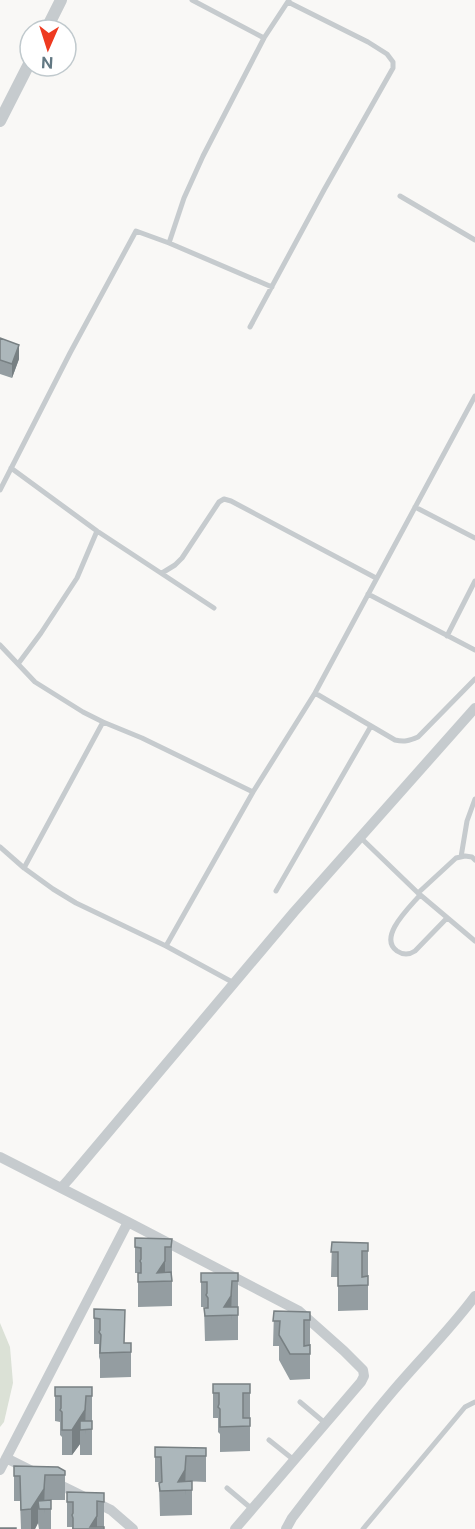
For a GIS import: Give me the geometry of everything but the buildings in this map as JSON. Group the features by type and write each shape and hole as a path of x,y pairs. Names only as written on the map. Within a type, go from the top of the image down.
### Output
{"street":[{"path":"52,18 61,0"},
{"path":"0,121 22,78"},
{"path":"60,1188 294,912 475,708"},
{"path":"0,1157 299,1311 363,1370 364,1376 361,1382 236,1529"},
{"path":"0,1470 128,1222"},
{"path":"286,1529 292,1518 362,1428 475,1296"},
{"path":"6,1458 111,1510 133,1529"}],"lane":[{"path":"192,0 264,38"},
{"path":"170,243 184,198 203,156 264,38 288,1 387,54 393,62 389,78 324,190 250,327"},
{"path":"400,195 475,240"},
{"path":"0,490 136,231 170,243 272,287"},
{"path":"166,946 253,792 315,693 475,396"},
{"path":"11,468 97,531 214,608"},
{"path":"162,573 182,558 219,502 224,500 231,501 376,578"},
{"path":"415,507 475,538"},
{"path":"18,664 77,578 97,531"},
{"path":"447,636 475,581"},
{"path":"368,594 475,650"},
{"path":"0,645 35,682 83,712 253,792"},
{"path":"315,693 395,740 410,741 418,737 475,679"},
{"path":"24,868 103,722"},
{"path":"276,891 371,726"},
{"path":"461,857 467,821 475,799"},
{"path":"361,838 419,894 475,941"},
{"path":"0,847 24,868 76,903 166,946 234,983"},
{"path":"447,918 410,954 400,953 391,945 390,940 394,928 419,894 456,858 472,857 475,860"},
{"path":"363,1529 465,1407 475,1401"},
{"path":"300,1402 325,1424"},
{"path":"268,1440 294,1460"},
{"path":"227,1488 252,1509"}],"shaded area":[{"path":"0,1323 10,1347 13,1383 4,1422 0,1427"}]}
